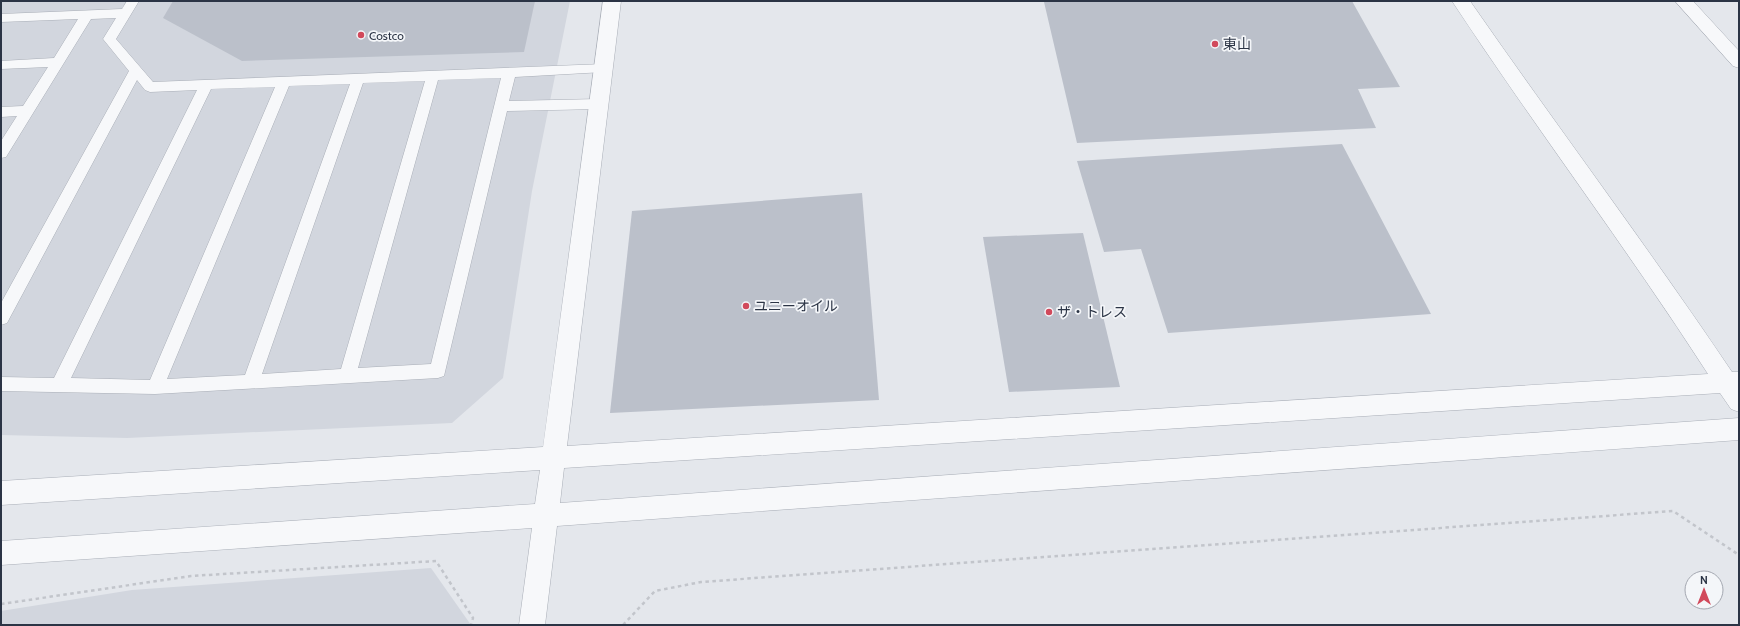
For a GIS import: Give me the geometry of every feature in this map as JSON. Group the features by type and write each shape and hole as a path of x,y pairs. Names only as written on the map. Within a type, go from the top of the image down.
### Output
{"street":[{"path":"532,625 612,1"},
{"path":"1461,1 1538,113 1735,389"},
{"path":"1684,1 1739,62"},
{"path":"1,492 554,457 1735,389"},
{"path":"1,552 546,515 1739,429"}],"lane":[{"path":"129,7 109,39 150,87 604,68"},
{"path":"1,18 87,15 129,7"},
{"path":"1,152 87,15"},
{"path":"1,65 57,62"},
{"path":"1,318 136,70"},
{"path":"1,384 155,387 438,371 509,73"},
{"path":"347,376 433,76"},
{"path":"251,382 358,79"},
{"path":"155,387 284,82"},
{"path":"59,385 206,85"},
{"path":"501,106 599,104"},
{"path":"1,112 27,111"}],"path":[{"path":"623,625 655,591 702,582 1673,511 1739,555"},
{"path":"1,604 190,576 436,560 472,618 471,625"}],"shaded area":[{"path":"1,1 570,1 532,191 503,378 452,423 127,438 1,435"},
{"path":"431,568 471,625 1,625 1,611 132,590"}],"building":[{"name":"Costco","path":"173,1 535,1 524,52 242,61 163,18"},
{"name":"東山","path":"1352,1 1400,87 1358,89 1376,128 1077,143 1044,2"},
{"path":"1342,144 1431,314 1168,333 1141,249 1104,252 1077,161"},
{"name":"ユニーオイル","path":"862,193 879,400 610,413 632,211"},
{"name":"ザ・トレス","path":"1083,233 1120,387 1009,392 983,237"}],"place":[{"name":"Costco","path":"361,35"},
{"name":"東山","path":"1215,44"},
{"name":"ユニーオイル","path":"746,306"},
{"name":"ザ・トレス","path":"1049,312"}]}
